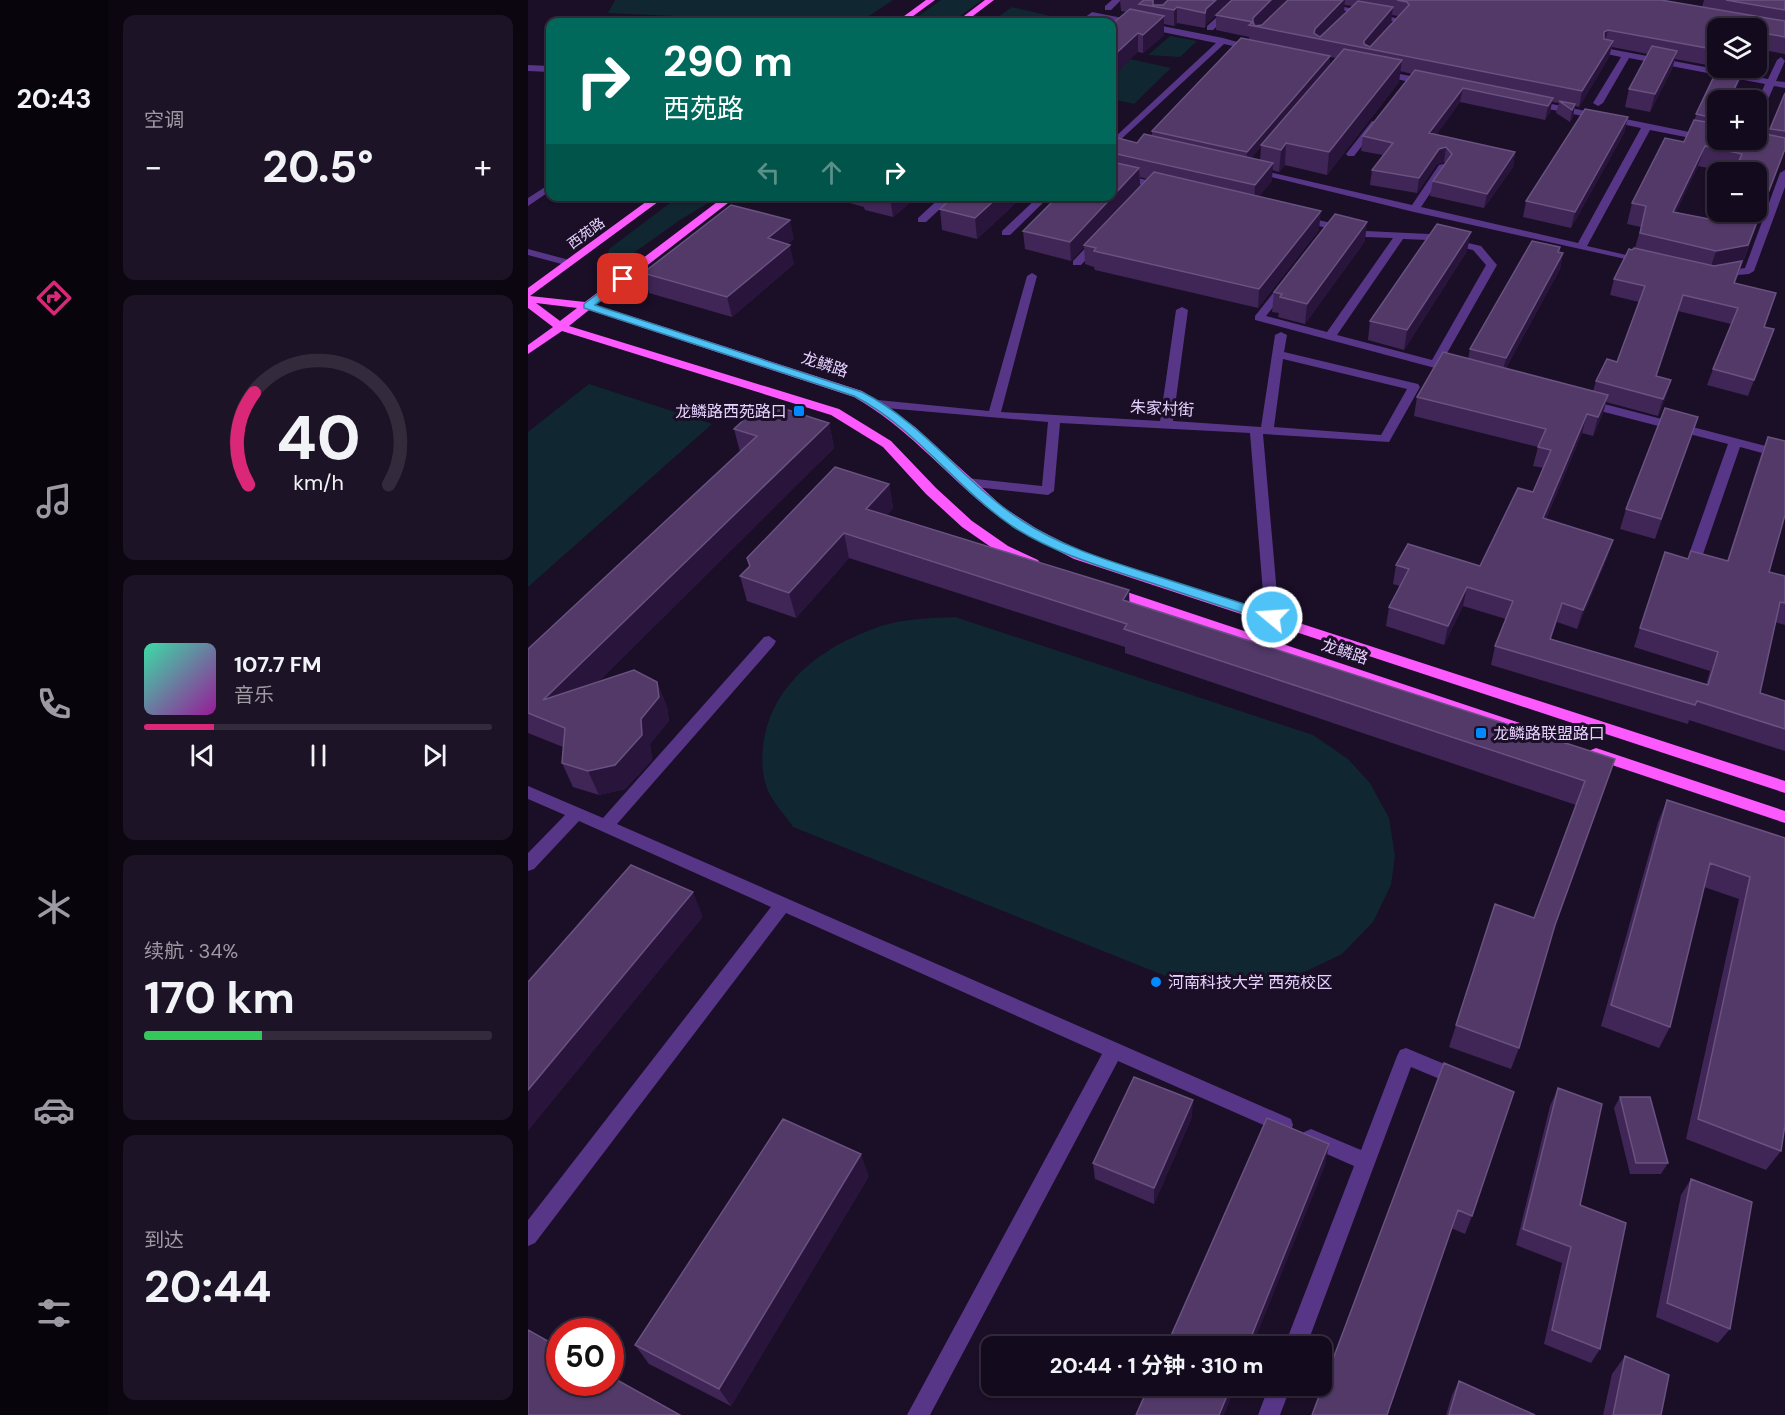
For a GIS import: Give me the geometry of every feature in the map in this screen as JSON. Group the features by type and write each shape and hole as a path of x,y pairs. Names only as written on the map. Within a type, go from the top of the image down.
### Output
{"main road":[{"path":"906,18 931,0"},
{"path":"965,18 990,0"},
{"name":"西苑路","path":"528,293 654,201"},
{"path":"528,351 725,201"},
{"name":"龙鳞路","path":"528,301 587,306 858,394 878,404 915,432 990,504 1018,524 1079,556 1272,617 1785,787"},
{"name":"龙鳞路","path":"528,301 561,327 835,412 887,444 966,524 1003,549 1045,568"},
{"name":"龙鳞路","path":"1098,587 1549,738"},
{"path":"1582,749 1785,817"}],"street":[{"path":"1107,8 1117,0"},
{"path":"1210,28 1240,0"},
{"path":"1286,7 1294,0"},
{"path":"1299,0 1401,20 1395,27"},
{"path":"1347,18 1354,11"},
{"path":"1088,18 1092,15 1107,18"},
{"path":"1116,20 1269,51"},
{"path":"1119,141 1222,41"},
{"path":"1605,51 1785,85"},
{"path":"1598,103 1627,55"},
{"path":"1767,91 1782,60"},
{"path":"528,68 546,69"},
{"path":"1374,72 1432,83"},
{"path":"1402,88 1409,79"},
{"path":"1522,101 1707,138"},
{"path":"1351,154 1380,116"},
{"path":"1581,247 1647,126"},
{"path":"1257,162 1244,169 1654,264"},
{"path":"1414,209 1443,167"},
{"path":"1709,277 1749,271 1785,173"},
{"path":"1116,176 1148,188 1174,189"},
{"path":"528,203 546,191"},
{"path":"922,220 943,201"},
{"path":"1006,233 1040,201"},
{"path":"1285,215 1327,231 1429,237 1477,248 1492,266 1435,364"},
{"path":"1077,263 1107,232"},
{"path":"1330,337 1400,236"},
{"path":"528,252 569,263"},
{"path":"1295,272 1259,318 1470,373"},
{"path":"994,415 1032,276"},
{"path":"1166,424 1182,310"},
{"path":"1272,617 1262,431 1281,335"},
{"name":"朱家村街","path":"878,404 994,415 1385,439 1414,387 1278,354"},
{"path":"1574,400 1785,455"},
{"path":"966,482 1048,491 1054,418"},
{"path":"1696,554 1736,442"},
{"path":"606,826 769,641"},
{"path":"528,792 1366,1162"},
{"path":"528,864 577,813"},
{"path":"528,1236 783,904"},
{"path":"918,1415 1114,1050"},
{"path":"1299,1336 1406,1056 1482,1089"},
{"path":"1269,1415 1276,1396"}],"shaded area":[{"path":"615,0 893,0 866,18 674,18 672,16 608,13"},
{"path":"941,0 982,0 957,18 916,18"},
{"path":"1012,7 1059,18 997,18"},
{"path":"1170,36 1197,41 1180,57 1148,55"},
{"path":"1130,59 1171,68 1134,104 1116,100 1116,73"},
{"path":"673,201 711,201 628,257 616,260 607,257 609,249"},
{"path":"589,384 712,424 528,587 528,432"},
{"path":"955,617 1313,735 1348,759 1370,783 1389,818 1395,856 1391,885 1373,922 1342,954 1288,980 1245,988 1183,983 793,827 769,793 762,766 767,727 774,708 785,690 798,674 814,661 850,638 880,626 901,621"}],"building":[{"path":"1144,0 1153,0 1153,5 1163,5 1168,0 1216,0 1206,9 1205,13 1177,7 1174,10 1139,4"},
{"path":"1232,0 1271,0 1253,18 1253,22 1216,15"},
{"path":"1288,0 1343,0 1315,29 1314,33 1320,37 1358,1 1393,7 1364,41 1364,44 1370,47 1409,5 1407,2 1397,0 1661,0 1785,21 1785,37 1767,34 1767,18 1707,18 1707,48 1608,30 1604,32 1604,39 1613,41 1582,91 1249,25 1253,22 1255,26 1262,25"},
{"path":"1726,0 1785,0 1785,10"},
{"path":"1130,9 1164,16 1143,35 1138,33 1116,53 1116,21"},
{"path":"1241,38 1330,56 1247,152 1152,131"},
{"path":"1652,46 1677,51 1655,94 1629,89"},
{"path":"1344,49 1402,60 1329,152 1286,143 1281,150 1261,145"},
{"path":"1415,70 1553,98 1548,106 1463,88 1429,133 1515,152 1487,194 1433,181 1452,154 1446,147 1439,149 1419,178 1372,170 1393,143 1363,136"},
{"path":"1713,78 1739,78 1734,90 1707,90"},
{"path":"1707,91 1707,116 1696,114"},
{"path":"1785,93 1785,131 1770,129"},
{"path":"1559,101 1575,104 1572,110"},
{"path":"1585,109 1628,117 1575,212 1526,201"},
{"path":"1694,120 1707,122 1707,146 1705,146 1673,212 1707,219 1707,222 1757,222 1748,245 1716,251 1640,233 1646,206 1632,203 1665,138 1684,142"},
{"path":"1144,134 1273,163 1255,185 1116,154 1118,138 1137,143"},
{"path":"1767,134 1785,138 1785,149 1767,196 1767,162 1738,162 1742,154 1724,150 1767,150"},
{"path":"1116,163 1139,168 1116,193"},
{"path":"1154,172 1321,211 1259,289 1094,251 1096,248 1084,245"},
{"path":"949,201 994,201 975,218 940,209"},
{"path":"1053,201 1108,201 1070,242 1023,231"},
{"path":"731,205 790,220 768,238 790,245 727,297 643,273"},
{"path":"1335,214 1367,222 1307,304 1280,297 1282,294 1274,292"},
{"path":"1437,224 1471,232 1407,330 1370,321"},
{"path":"1532,241 1560,247 1558,252 1563,253 1506,358 1470,349"},
{"path":"1634,248 1714,266 1742,261 1734,283 1776,293 1764,327 1774,329 1754,380 1713,369 1738,308 1683,295 1656,376 1671,380 1663,399 1596,381 1607,359 1617,362 1645,286 1614,279 1629,249"},
{"path":"1443,352 1608,395 1598,417 1587,414 1543,518 1613,540 1583,610 1562,603 1550,639 1708,685 1718,652 1640,628 1665,552 1688,559 1691,551 1728,561 1768,437 1785,441 1785,515 1769,572 1785,576 1785,603 1780,602 1760,693 1785,701 1785,729 1697,701 1695,705 1495,646 1513,601 1467,587 1448,626 1389,607 1409,569 1396,565 1408,544 1480,566 1518,488 1533,492 1551,450 1538,447 1546,429 1417,397"},
{"path":"763,402 829,423 543,700 634,670 657,682 659,697 641,719 642,735 615,765 588,771 562,763 565,728 528,713 528,649 757,436 734,429"},
{"path":"1665,408 1698,417 1661,519 1626,509"},
{"path":"835,467 889,484 866,509 1129,590 1123,600 1615,759 1555,925 1519,1048 1456,1025 1495,904 1534,918 1585,781 1124,629 1127,624 844,533 789,593 740,576 750,566 747,558"},
{"path":"1667,800 1785,838 1785,1125 1781,1151 1698,1119 1750,877 1710,863 1670,1027 1611,1005"},
{"path":"631,865 693,892 528,1090 528,982"},
{"path":"1444,1063 1514,1092 1472,1216 1458,1210 1387,1415 1312,1415 1319,1396 1332,1396 1332,1362"},
{"path":"1134,1077 1193,1100 1154,1188 1093,1163"},
{"path":"1558,1088 1602,1104 1580,1205 1626,1223 1600,1349 1552,1330 1571,1247 1523,1229"},
{"path":"1620,1097 1650,1097 1668,1163 1636,1163"},
{"path":"1267,1118 1329,1144 1251,1336 1171,1336"},
{"path":"783,1119 861,1154 719,1389 635,1345"},
{"path":"1691,1179 1752,1202 1730,1329 1667,1303"},
{"path":"528,1330 546,1340 546,1396 624,1396 624,1384 680,1415 528,1415"},
{"path":"1625,1356 1669,1375 1661,1415 1613,1415"},
{"path":"1459,1381 1535,1415 1449,1415"},
{"path":"1145,1396 1227,1396 1219,1415 1136,1415"}],"place":[{"name":"龙鳞路西苑路口","path":"799,411"},
{"name":"龙鳞路联盟路口","path":"1481,733"},
{"name":"河南科技大学 西苑校区","path":"1156,982"}],"route":[{"path":"623,279 587,306 858,394 878,404 915,432 990,504 1018,524 1079,556 1272,617"}]}
